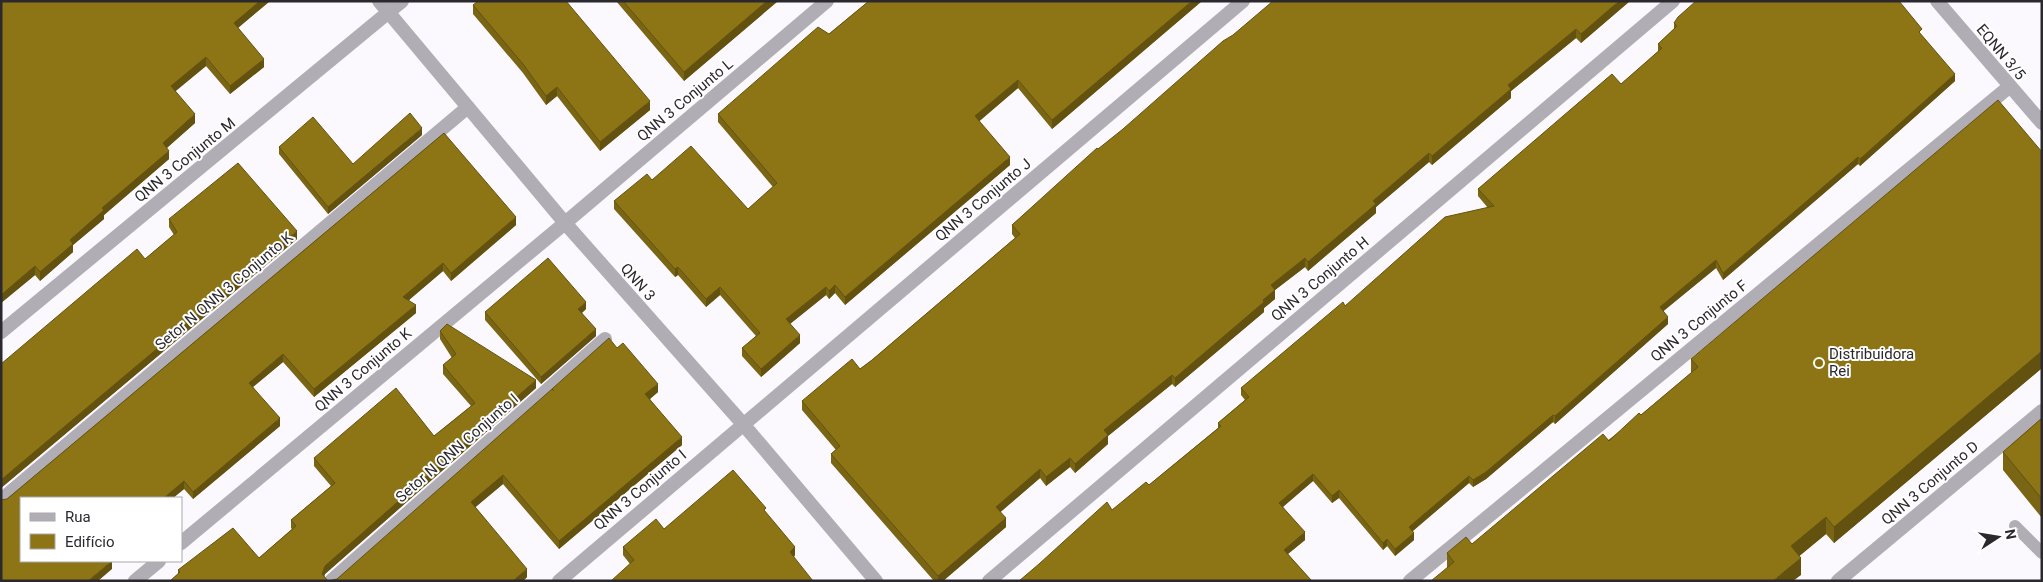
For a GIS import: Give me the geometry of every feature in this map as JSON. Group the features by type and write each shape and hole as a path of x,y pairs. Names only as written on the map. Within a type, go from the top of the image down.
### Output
{"street":[{"name":"QNN 3","path":"379,1 565,223 743,424 876,581"},
{"name":"QNN 3 Conjunto M","path":"1,332 402,1"},
{"name":"QNN 3 Conjunto L","path":"565,223 827,1"},
{"name":"QNN 3 Conjunto J","path":"743,424 1243,1"},
{"name":"QNN 3 Conjunto H","path":"989,581 1673,1"},
{"name":"EQNN 3/5","path":"1937,1 2009,87 2042,123"},
{"name":"QNN 3 Conjunto F","path":"1410,581 2009,87"},
{"name":"Setor N QNN 3 Conjunto K","path":"1,500 468,107"},
{"name":"QNN 3 Conjunto K","path":"182,541 565,223"},
{"name":"Setor N QNN Conjunto I","path":"331,581 604,339"},
{"name":"QNN 3 Conjunto D","path":"1838,581 2042,411"},
{"name":"QNN 3 Conjunto I","path":"559,581 743,424"},
{"path":"135,581 158,562"}],"lane":[{"path":"2015,526 2042,553"}],"building":[{"path":"1,1 260,1 234,23 264,59 230,86 206,57 171,86 195,114 163,143 169,151 102,208 104,210 70,240 73,244 40,272 35,266 1,295"},
{"path":"478,1 566,1 650,101 600,142 557,87 546,96 523,64 473,5"},
{"path":"623,1 767,1 684,72"},
{"path":"869,1 1192,1 1052,120 1018,80 975,116 1010,157 845,297 835,285 829,291 826,287 786,319 800,335 761,369 742,348 760,333 720,287 706,299 678,267 675,269 614,201 647,174 652,180 691,146 748,209 777,183 718,114 818,27 829,34"},
{"path":"1273,1 1619,1 1581,34 1576,29 1508,85 1511,89 1432,156 1429,153 1373,201 1376,204 1308,262 1305,258 1271,285 1275,290 1263,300 1264,302 1175,378 1172,375 1104,430 1108,435 1075,464 1070,458 1046,477 1040,469 996,507 1006,518 938,576 831,454 840,446 802,401 852,359 860,369 872,360 1020,234 1012,225 1097,148 1123,129 1223,41 1233,35"},
{"path":"1696,1 1899,1 1922,29 1919,32 1955,74 1860,159 1858,157 1723,273 1716,260 1660,307 1668,317 1555,416 1553,415 1486,472 1473,480 1469,476 1409,527 1414,533 1395,549 1387,539 1383,543 1339,490 1332,496 1313,474 1279,503 1305,532 1284,550 1310,581 1019,581 1107,502 1112,510 1146,482 1149,485 1221,426 1218,423 1249,397 1241,388 1343,302 1345,306 1445,217 1494,206 1478,189 1612,74 1621,84 1662,48 1658,44 1677,26 1674,23 1678,17"},
{"path":"1998,100 2042,152 2042,351 1834,527 1826,517 1791,546 1801,558 1773,581 1431,581 1454,562 1447,553 1466,537 1472,544 1603,434 1609,441 1639,413 1641,415 1698,367 1691,359"},
{"path":"410,113 422,128 328,207 279,147 313,117 353,164"},
{"path":"444,133 516,217 451,273 443,263 403,297 416,305 314,389 283,354 249,383 280,418 193,492 184,481 165,497 20,497 20,562 111,562 88,581 1,581 1,500 7,499"},
{"path":"238,163 297,231 1,480 1,364 137,249 145,259 177,232 169,219"},
{"path":"548,258 586,302 578,309 596,329 541,377 485,312"},
{"path":"447,324 536,380 325,566 322,574 328,581 170,581 180,572 178,570 233,528 259,558 296,526 291,520 335,483 314,458 396,388 434,436 475,403 443,365 456,354 440,331"},
{"path":"609,338 617,348 623,343 658,384 645,394 682,437 559,541 503,475 471,502 527,569 513,581 328,581 337,579"},
{"path":"2042,418 2042,499 2003,452"},
{"path":"733,470 766,508 764,510 795,547 790,552 813,581 611,581 634,560 623,547 656,519 664,529"}],"place":[{"name":"Distribuidora Rei","path":"1819,363"}]}
